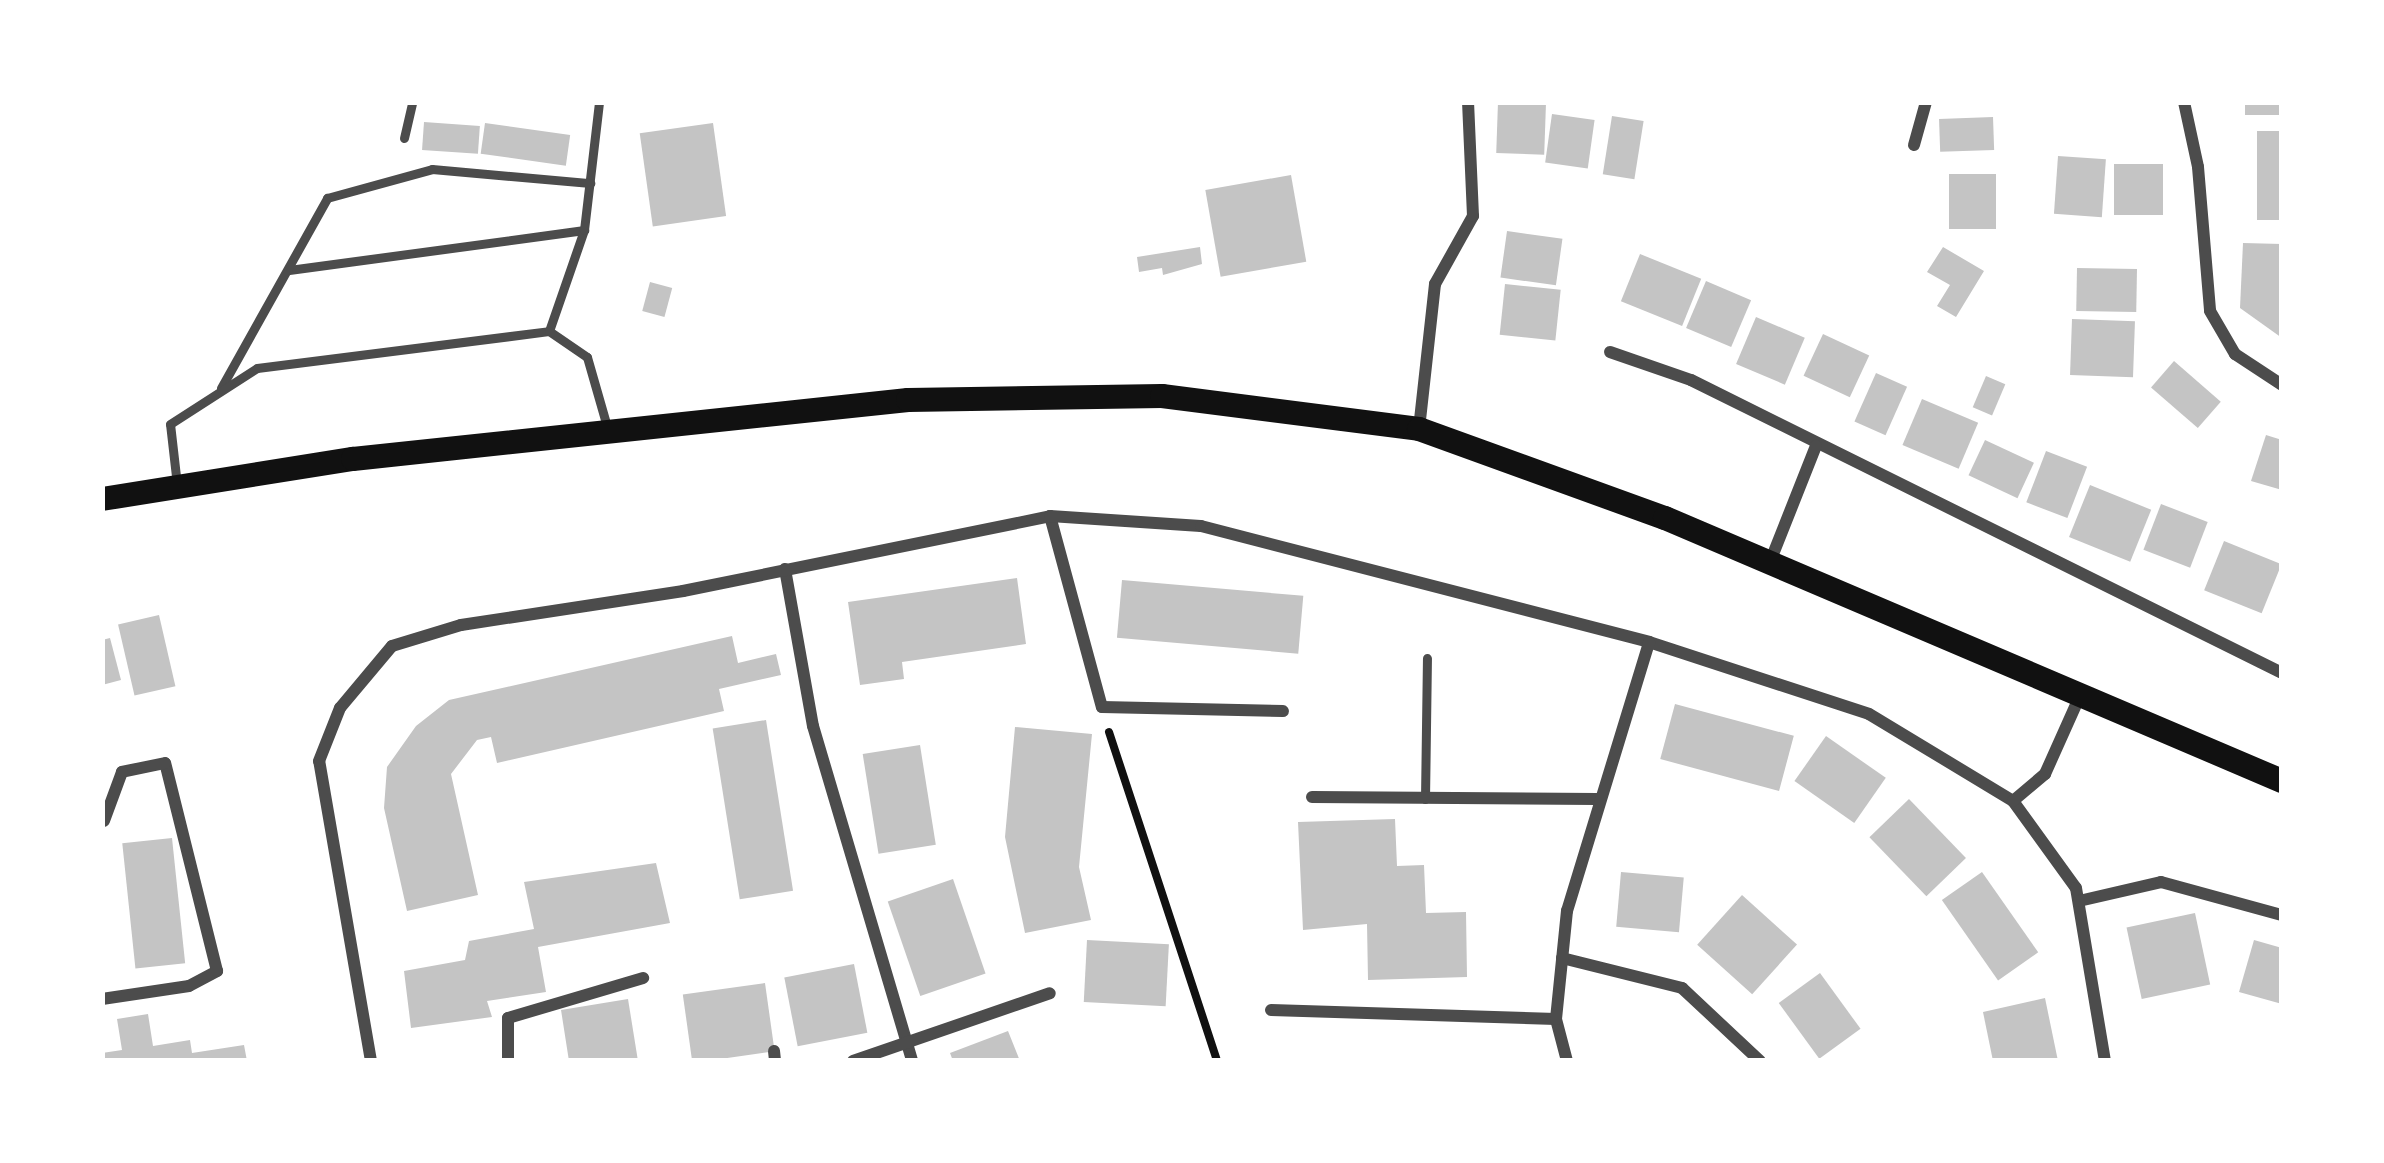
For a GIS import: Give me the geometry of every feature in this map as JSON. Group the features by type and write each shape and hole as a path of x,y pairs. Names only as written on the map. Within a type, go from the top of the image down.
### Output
{"main road":[{"path":"102,499 353,459 908,400 1162,396 1419,429 1770,564 2282,781"}],"street":[{"path":"1419,429 1435,284 1473,216 1468,102"},
{"path":"1914,145 1926,102"},
{"path":"2184,102 2198,167 2210,311 2235,354 2282,385"},
{"path":"1610,352 1691,380 1816,446 2282,673"},
{"path":"1770,564 1816,446"},
{"path":"1050,516 1102,707 1283,711"},
{"path":"371,1061 319,761 340,708 392,646 460,625 785,569 1050,516 1201,526 1649,642 1869,714 2013,801 2079,901 2105,1061"},
{"path":"785,569 813,726 912,1061"},
{"path":"1567,1061 1556,1019 1562,958 1597,800 1649,642"},
{"path":"2013,801 2045,774 2079,698"},
{"path":"102,999 189,986 217,971 165,763 122,772 104,821"},
{"path":"1312,797 1597,800"},
{"path":"2079,901 2161,882 2282,916"},
{"path":"1562,958 1682,988 1760,1061"},
{"path":"508,1061 508,1018 643,978"},
{"path":"853,1061 1050,993"},
{"path":"1271,1010 1556,1019"}],"lane":[{"path":"404,138 412,102"},
{"path":"550,331 584,230 598,102"},
{"path":"218,393 327,198 432,169 590,183"},
{"path":"289,270 584,230"},
{"path":"178,490 170,424 257,368 550,331 587,357 608,430"},
{"path":"1425,799 1427,658"}],"path":[{"path":"1102,707 1217,1061"}],"building":[{"path":"1498,102 1546,104 1544,155 1496,153"},
{"path":"2245,102 2282,102 2282,115 2245,115"},
{"path":"1552,114 1595,120 1588,169 1545,163"},
{"path":"1612,116 1644,121 1634,179 1603,174"},
{"path":"1993,117 1994,150 1940,152 1939,119"},
{"path":"424,122 480,126 478,154 422,150"},
{"path":"485,123 570,135 566,166 481,154"},
{"path":"713,123 726,216 653,226 640,133"},
{"path":"2257,131 2282,131 2282,220 2257,220"},
{"path":"2058,156 2106,159 2102,217 2054,214"},
{"path":"2114,164 2163,164 2163,215 2114,215"},
{"path":"1949,174 1996,174 1996,229 1949,229"},
{"path":"1291,175 1306,262 1221,277 1205,190"},
{"path":"1507,231 1562,239 1556,285 1500,278"},
{"path":"2243,243 2282,244 2282,338 2240,308"},
{"path":"1200,247 1202,264 1163,275 1162,268 1139,272 1137,257"},
{"path":"1943,247 1984,271 1956,317 1937,306 1950,285 1927,272"},
{"path":"1640,254 1701,279 1682,326 1621,301"},
{"path":"2077,268 2137,269 2136,312 2076,311"},
{"path":"1706,281 1751,300 1731,347 1686,328"},
{"path":"650,282 672,288 664,317 642,311"},
{"path":"1505,284 1561,290 1555,341 1500,335"},
{"path":"1756,317 1805,338 1785,385 1736,364"},
{"path":"2072,319 2135,321 2133,377 2070,375"},
{"path":"1823,334 1869,356 1850,397 1804,376"},
{"path":"2174,361 2221,402 2198,428 2151,387"},
{"path":"1876,373 1907,387 1886,435 1854,421"},
{"path":"1986,376 2005,384 1992,416 1973,407"},
{"path":"1922,399 1978,423 1959,469 1902,445"},
{"path":"2266,435 2282,440 2282,490 2251,481"},
{"path":"1985,440 2034,463 2017,498 1969,475"},
{"path":"2046,451 2087,467 2067,518 2026,502"},
{"path":"2090,485 2151,510 2130,562 2069,537"},
{"path":"2161,504 2208,522 2190,568 2143,550"},
{"path":"2224,541 2281,564 2262,613 2204,590"},
{"path":"1017,578 1026,644 902,662 904,679 860,685 848,602"},
{"path":"1122,580 1303,596 1298,654 1117,638"},
{"path":"159,615 175,686 134,696 118,624"},
{"path":"732,636 738,663 776,654 781,675 719,689 724,711 497,763 491,737 477,740 451,774 478,895 407,911 384,808 387,767 416,726 449,700"},
{"path":"110,638 121,680 102,685 102,640"},
{"path":"1675,704 1794,736 1779,791 1660,759"},
{"path":"766,720 793,891 740,899 713,728"},
{"path":"1015,727 1092,734 1079,867 1091,920 1025,933 1005,837"},
{"path":"1826,736 1886,778 1854,823 1794,781"},
{"path":"920,745 936,845 879,854 863,754"},
{"path":"1909,799 1966,858 1926,896 1869,837"},
{"path":"1395,819 1397,866 1424,865 1426,913 1466,912 1467,977 1368,980 1367,924 1303,930 1298,822"},
{"path":"172,838 185,963 135,969 122,843"},
{"path":"656,863 670,923 538,947 546,992 487,1001 492,1017 411,1028 404,971 465,960 469,941 534,929 524,882"},
{"path":"1621,872 1684,877 1679,932 1616,927"},
{"path":"1982,872 2038,952 1998,980 1942,900"},
{"path":"953,879 986,974 920,996 888,901"},
{"path":"1742,895 1797,945 1752,994 1697,945"},
{"path":"2195,913 2210,984 2142,999 2127,928"},
{"path":"1087,940 1169,944 1166,1006 1084,1002"},
{"path":"2254,940 2282,948 2282,1004 2239,992"},
{"path":"854,964 867,1033 798,1046 784,978"},
{"path":"1820,973 1861,1029 1819,1059 1779,1003"},
{"path":"765,983 775,1051 692,1061 683,995"},
{"path":"2045,998 2058,1061 1993,1061 1983,1012"},
{"path":"628,999 638,1061 569,1061 561,1010"},
{"path":"148,1014 153,1046 190,1040 192,1053 244,1045 247,1061 102,1061 102,1053 122,1050 117,1019"},
{"path":"1008,1031 1020,1061 953,1061 950,1053"}]}
